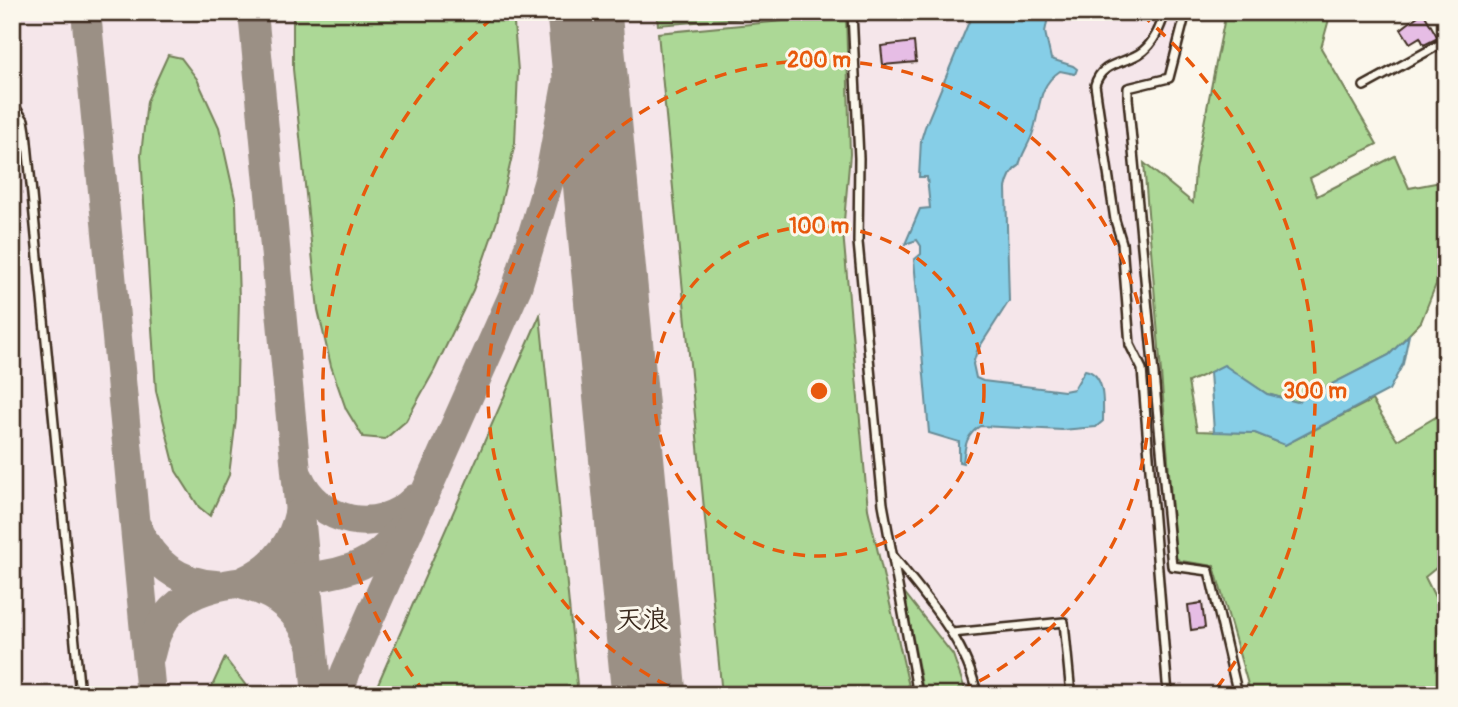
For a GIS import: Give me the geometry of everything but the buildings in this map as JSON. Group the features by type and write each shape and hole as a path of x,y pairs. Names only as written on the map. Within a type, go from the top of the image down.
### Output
{"lane":[{"path":"852,12 859,158 858,242 883,504 918,695"},
{"path":"1164,12 1150,44 1142,53 1103,69 1097,75 1095,85 1115,220 1122,243 1130,345 1142,369 1168,695"},
{"path":"1186,12 1169,78 1128,88 1128,98 1172,566 1209,571 1238,695"},
{"path":"1364,86 1446,41"},
{"path":"12,103 24,120 26,132 80,695"},
{"path":"892,554 952,633 975,683 977,695"},
{"path":"952,633 1064,622 1071,695"}],"shaded area":[{"path":"12,12 1181,12 1164,77 1123,83 1168,570 1212,576 1237,695 12,695"}],"green space":[{"path":"293,12 513,12 518,71 515,143 497,221 473,290 434,371 406,421 385,439 363,437 346,409 331,366 318,310 293,69"},
{"path":"656,12 821,12 658,25"},
{"path":"1226,12 1331,12 1321,48 1377,144 1310,178 1317,196 1395,156 1409,188 1446,181 1446,259 1421,322 1389,355 1297,402 1267,394 1224,366 1188,382 1197,431 1255,433 1285,445 1372,400 1397,440 1446,411 1446,560 1425,577 1446,619 1446,695 1251,695 1214,566 1176,558 1144,163 1193,203 1195,169"},
{"path":"846,15 850,154 843,232 868,509 911,695 722,695 658,33"},
{"path":"168,55 181,58 197,79 219,127 236,203 239,300 236,419 229,475 210,516 199,507 176,471 156,391 141,155 147,101"},
{"path":"540,315 578,695 373,695"},
{"path":"904,592 953,655 967,695 924,695"},
{"path":"225,658 253,695 208,695"}],"water":[{"path":"973,12 1049,12 1045,32 1051,59 1077,69 1075,74 1060,71 1047,84 1030,139 1019,166 1008,181 1009,301 977,351 973,364 976,378 1064,391 1074,389 1085,370 1097,377 1100,383 1103,421 1096,427 1062,430 980,426 969,438 963,463 959,462 959,442 929,433 914,260 921,254 921,246 917,240 905,244 920,209 930,208 927,177 919,177 921,140"},
{"path":"1409,335 1403,364 1389,390 1285,445 1255,433 1214,432 1210,372 1224,365 1267,394 1297,402 1389,355"}],"taxiway":[{"path":"86,12 151,695"},
{"path":"253,12 317,695"},
{"path":"338,695 346,671 517,287 549,180 567,84 575,12"},
{"path":"298,476 320,505 334,514 350,519 367,521 384,518 400,511 415,499"},
{"path":"244,581 264,570 280,555 292,536 299,514"},
{"path":"138,529 151,552 168,569 190,580 216,585"},
{"path":"150,655 163,621 184,600 211,588 242,582 310,577 342,571 371,559 388,546 401,529"},
{"path":"244,585 266,592 284,604 299,620 310,640"}],"runway":[{"path":"584,12 649,695"}],"district":[{"name":"天浪","path":"642,619"}]}
